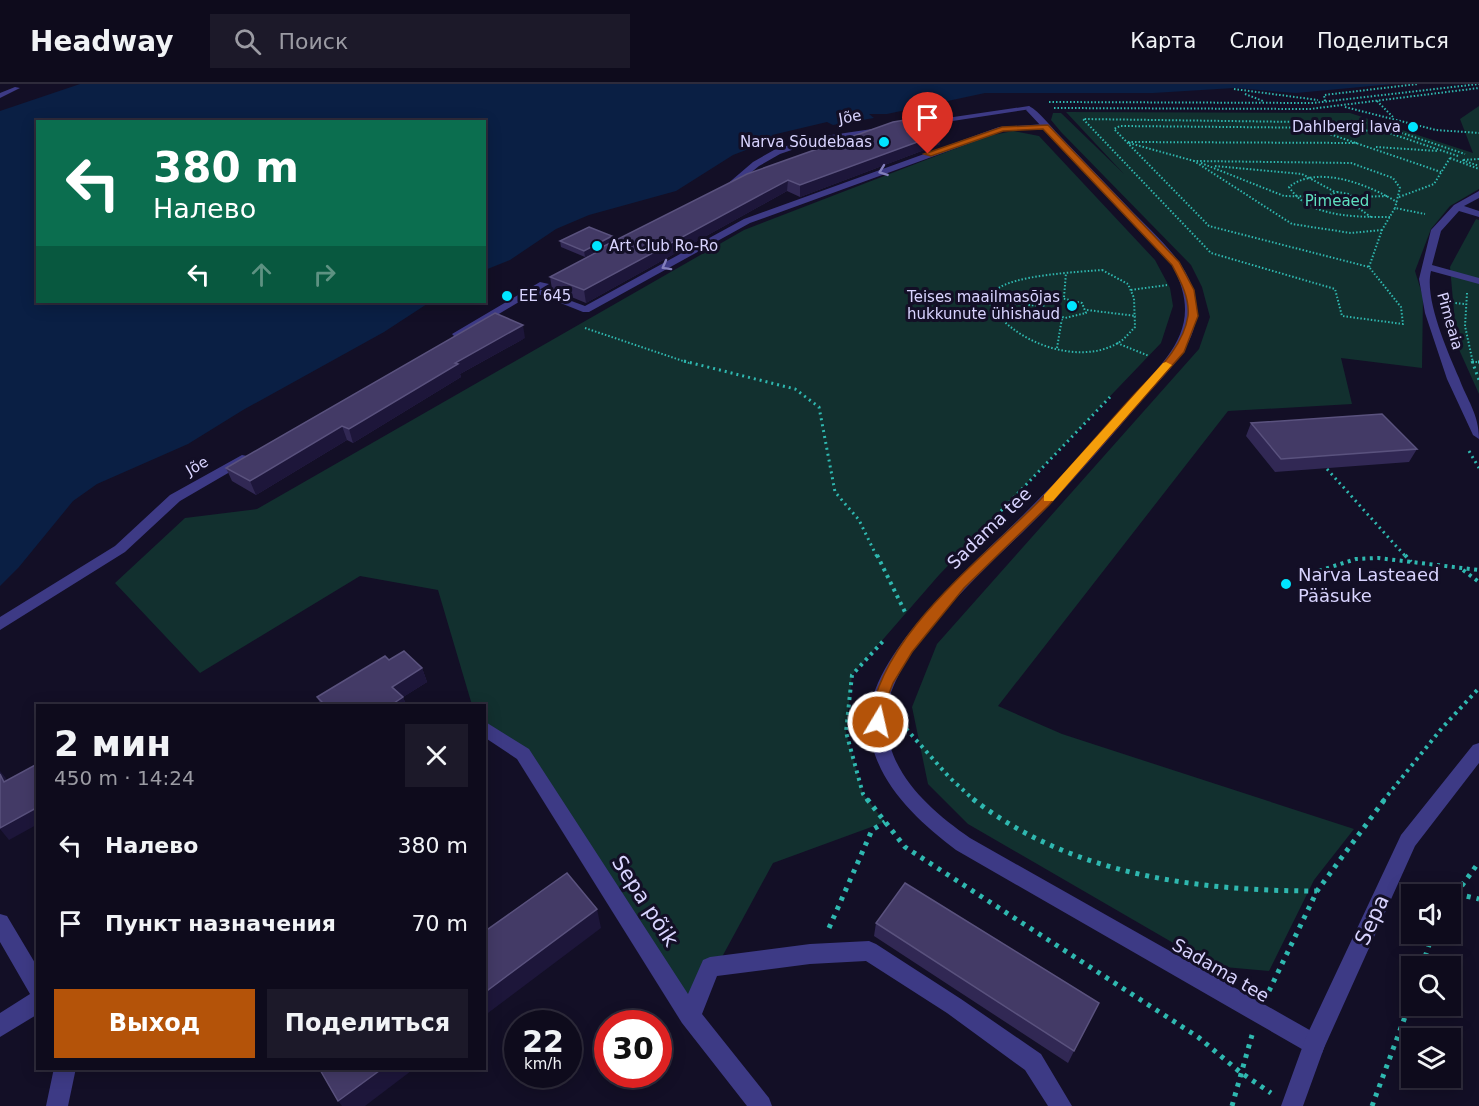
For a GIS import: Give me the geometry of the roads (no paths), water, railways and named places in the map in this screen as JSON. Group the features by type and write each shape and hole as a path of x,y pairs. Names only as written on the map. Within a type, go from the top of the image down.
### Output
{"street":[{"name":"Sadama tee","path":"1029,108 1176,264 1191,296 1193,316 1180,349 1045,502 959,585 907,648 886,682 880,699 878,722 882,751 896,780 914,804 936,825 963,844 1314,1045"},
{"name":"Pimeaia","path":"1479,194 1456,207 1436,230 1424,279 1430,313 1463,405 1479,435"},
{"path":"1456,207 1479,214"},
{"path":"1426,267 1475,279"},
{"path":"441,344 544,284"},
{"name":"Jõe","path":"0,624 120,549 175,498 257,451"},
{"name":"Sepa põik","path":"486,729 523,754 690,1016 761,1106"},
{"name":"Sepa","path":"1292,1106 1314,1045 1408,841 1479,750"},
{"path":"0,923 36,985"},
{"path":"690,1016 710,967 810,954 869,951 954,1006 1034,1062 1061,1106"},
{"path":"0,1026 36,1002"},
{"path":"57,1106 65,1070"}],"lane":[{"path":"0,86 17,88 0,96"},
{"name":"Jõe","path":"719,192 738,181 756,164 777,152 814,140 904,124 1029,108"},
{"path":"904,124 926,132"},
{"path":"544,284 586,309 747,221 1002,129 1045,126"},
{"path":"947,140 957,144"}],"water":[{"path":"80,84 1393,84 1296,93 1234,88 1153,93 985,93 887,114 869,114 874,118 833,125 827,122 772,135 777,138 733,155 676,191 589,215 556,229 510,260 486,270 486,120 36,120 36,303 428,303 384,332 243,410 188,444 97,484 73,501 19,567 0,586 0,111"}],"place":[{"name":"Dahlbergi lava","path":"1413,127"},
{"name":"Narva Sõudebaas","path":"884,142"},
{"name":"Art Club Ro-Ro","path":"597,246"},
{"name":"EE 645","path":"507,296"},
{"name":"Teises maailmasõjas hukkunute ühishaud","path":"1072,306"},
{"name":"Narva Lasteaed Pääsuke","path":"1286,584"}],"park label":[{"name":"Pimeaed","path":"1337,201"}]}
